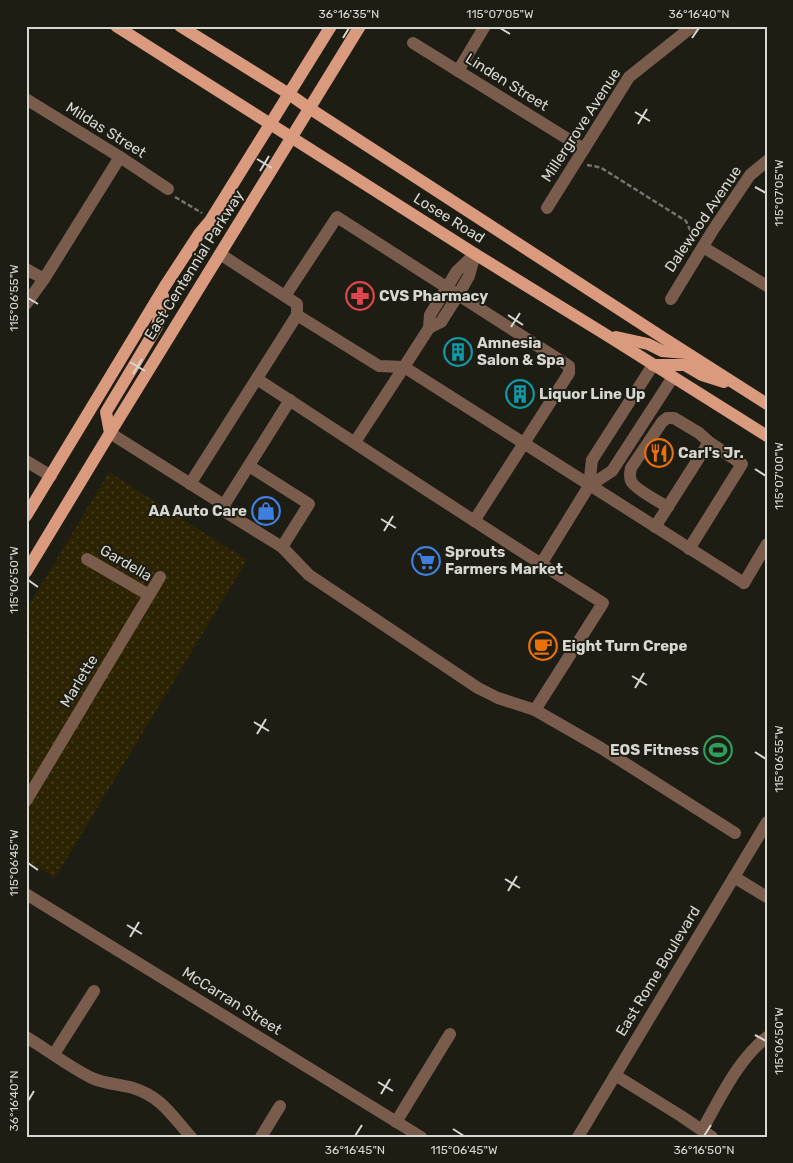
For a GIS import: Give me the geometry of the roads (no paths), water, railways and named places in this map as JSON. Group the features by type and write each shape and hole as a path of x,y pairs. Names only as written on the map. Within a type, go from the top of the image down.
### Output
{"main road":[{"name":"Losee Road","path":"116,26 475,254 767,436"},
{"name":"Losee Road","path":"180,26 290,94 767,404"},
{"name":"East Centennial Parkway","path":"26,516 165,286 199,234 210,221 331,26"},
{"name":"East Centennial Parkway","path":"26,572 360,26"},
{"path":"110,433 106,412 157,327 165,286"},
{"path":"608,336 648,344 662,351 688,354"},
{"path":"653,365 685,364 702,375 743,388"}],"street":[{"path":"458,71 485,26"},
{"name":"Millergrove Avenue","path":"548,208 629,77 693,26"},
{"name":"Linden Street","path":"413,43 584,149"},
{"name":"Mildas Street","path":"26,99 168,189"},
{"path":"26,304 44,279 120,157"},
{"name":"Dalewood Avenue","path":"671,299 750,175 767,161"},
{"path":"285,296 337,217 569,366 569,373 474,521"},
{"path":"703,247 767,286"},
{"path":"190,484 297,315 297,304 220,254"},
{"path":"355,442 429,328 430,315 457,271 475,254"},
{"path":"429,328 441,322 458,295 469,276 475,254"},
{"path":"26,269 44,279"},
{"path":"297,315 379,366 404,367 744,583"},
{"path":"541,564 589,486 592,460 653,365"},
{"path":"589,486 612,471 673,377"},
{"path":"257,379 603,603 536,710"},
{"path":"224,505 290,400"},
{"path":"668,508 631,483 629,475 631,468 662,422 666,418 674,418 700,433 709,442 742,464 689,549"},
{"path":"110,433 224,505 227,513 282,547 309,575 478,688 498,698 536,710 601,748 735,833"},
{"path":"655,527 709,442"},
{"path":"26,461 50,476"},
{"path":"248,466 309,504 282,547"},
{"path":"744,583 767,544"},
{"name":"Gardella","path":"87,559 149,595"},
{"path":"744,583 767,561"},
{"name":"Marlette","path":"26,801 31,783 160,577"},
{"name":"East Rome Boulevard","path":"578,1137 767,822"},
{"path":"734,876 767,897"},
{"name":"McCarran Street","path":"26,894 421,1137"},
{"path":"54,1054 94,991"},
{"path":"396,1122 450,1034"},
{"path":"26,1037 80,1072 105,1083 132,1088 146,1094 169,1110 191,1137"},
{"path":"615,1075 707,1133 730,1081 747,1057 767,1037"},
{"path":"260,1137 280,1106"}],"place":[{"name":"CVS Pharmacy","path":"360,296"},
{"name":"Amnesia Salon & Spa","path":"458,352"},
{"name":"Liquor Line Up","path":"520,394"},
{"name":"Carl's Jr.","path":"659,453"},
{"name":"AA Auto Care","path":"266,511"},
{"name":"Sprouts Farmers Market","path":"426,561"},
{"name":"Eight Turn Crepe","path":"543,646"},
{"name":"EOS Fitness","path":"718,750"}]}
